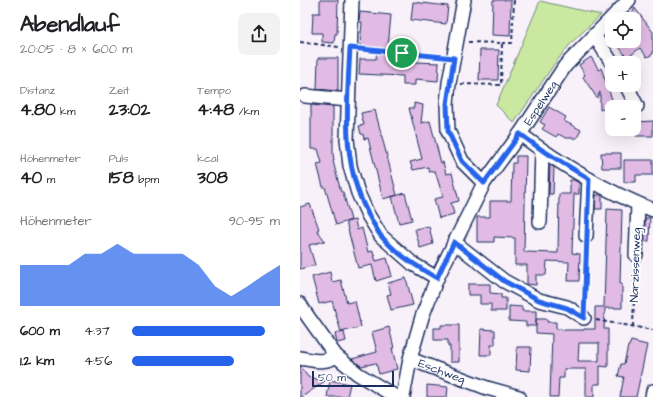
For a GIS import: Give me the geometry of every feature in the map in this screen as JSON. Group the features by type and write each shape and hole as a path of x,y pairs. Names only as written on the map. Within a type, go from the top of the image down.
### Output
{"street":[{"path":"352,0 347,139 350,166 358,192 368,215 381,236 413,264 437,278"},
{"path":"464,0 447,104 448,131 462,161 484,183"},
{"name":"Espelweg","path":"403,397 410,359 422,317 437,278 484,183 520,134 565,66 629,0"},
{"path":"594,35 608,56"},
{"path":"305,96 348,100"},
{"path":"520,134 542,150 589,179 653,210"},
{"path":"540,222 542,150"},
{"path":"586,236 589,179"},
{"name":"Narzissenweg","path":"636,255 638,204"},
{"path":"454,242 504,281 539,300 567,308 584,318"},
{"path":"300,304 336,356 358,374 396,397"},
{"path":"300,358 322,362 330,360 336,356"},
{"name":"Eschweg","path":"410,359 487,388 519,397"},
{"path":"652,397 653,391"}],"path":[{"path":"456,42 512,43 514,0"},
{"path":"300,42 454,58"},
{"path":"450,83 501,85 502,43"},
{"path":"586,236 584,318 653,330"},
{"name":"Narzissenweg","path":"633,327 636,255"}],"green space":[{"path":"540,1 601,15 572,42 555,63 514,123 496,105"}],"building":[{"path":"320,0 338,0 337,34 335,34 334,43 322,42 322,33 312,33 313,13 320,13"},
{"path":"493,0 511,0 510,36 492,35"},
{"path":"413,2 448,6 446,24 411,20"},
{"path":"634,7 638,12 633,12"},
{"path":"360,12 391,15 387,58 394,59 394,61 439,63 438,81 415,79 415,85 403,85 403,76 359,74 360,59 376,59 377,49 360,47 362,22 359,22"},
{"path":"641,16 653,32 653,54 647,57 640,48"},
{"path":"620,48 640,48 630,56 626,56"},
{"path":"480,50 499,50 498,80 479,80"},
{"path":"591,57 599,70 601,68 605,79 605,92 609,92 612,100 605,100 605,108 600,110 600,92 597,98 583,77 585,75 579,65"},
{"path":"318,58 338,58 338,91 317,89"},
{"path":"414,103 423,105 421,123 430,121 441,163 443,162 446,174 452,173 459,201 451,203 454,214 439,218 434,199 443,197 435,171 429,172 428,167 413,170 410,162 422,159 409,108 414,108"},
{"path":"311,105 333,107 333,161 341,192 343,192 351,220 336,225 317,164 322,163 318,149 311,149"},
{"path":"549,107 566,117 564,121 581,130 577,138 566,138 558,134 556,137 542,129 545,125 540,122"},
{"path":"375,110 397,195 383,199 368,138 364,139 359,126 364,125 361,113"},
{"path":"653,121 653,136 641,136 641,122"},
{"path":"601,153 621,153 621,168 602,168"},
{"path":"516,156 526,156 524,252 558,253 559,194 570,194 570,180 574,180 579,183 579,194 574,194 572,253 580,254 579,281 568,281 569,262 547,261 546,275 536,275 536,285 527,284 527,265 515,265 515,238 494,237 494,242 477,242 477,217 490,217 490,201 511,201 512,163 516,163"},
{"path":"624,160 653,160 653,175 636,175 636,182 624,182"},
{"path":"550,165 554,167 553,194 549,194"},
{"path":"405,193 412,220 399,223 392,197"},
{"path":"596,195 602,195 602,209 595,209"},
{"path":"310,204 319,229 317,230 325,241 309,245 315,265 300,269 300,207"},
{"path":"607,209 622,210 620,284 622,284 622,308 605,308 604,329 608,329 608,367 600,366 600,384 594,384 594,397 586,397 586,369 564,369 564,378 559,378 558,397 550,397 552,334 536,333 536,326 526,326 526,322 509,321 509,306 522,307 522,311 536,311 536,319 547,319 547,322 556,322 556,329 595,329 595,307 604,307","holes":["579,343 599,343 599,361 578,361"]},
{"path":"645,218 650,218 649,241 645,241"},
{"path":"355,220 357,230 362,228 368,252 373,251 376,261 387,258 392,276 376,281 372,265 358,268 346,222"},
{"path":"429,226 433,244 420,248 415,229"},
{"path":"330,272 332,282 341,280 347,303 355,301 361,327 341,332 332,301 319,304 312,277"},
{"path":"406,278 413,305 391,310 387,295 391,294 388,283"},
{"path":"468,284 490,284 490,293 501,294 501,298 506,298 506,311 491,311 491,304 480,304 480,295 468,295"},
{"path":"441,325 459,325 459,362 450,362 450,346 448,346 448,340 434,340 434,328 441,328"},
{"path":"389,327 397,369 379,374 376,363 361,366 352,359 377,352 372,332"},
{"path":"481,329 495,330 495,345 491,345 491,355 480,355"},
{"path":"344,332 346,341 337,343 335,334"},
{"path":"631,341 647,345 636,397 620,397 624,377 618,376 621,364 624,364 628,346"},
{"path":"517,347 531,347 530,371 516,370"},
{"path":"300,366 308,377 325,381 302,397 300,397"},
{"path":"330,380 350,384 347,397 327,397"},
{"path":"427,385 448,387 447,397 427,397"}],"route":[{"path":"350,48 402,53 454,58 447,104 448,131 462,161 484,183 520,134 542,150 589,179 584,318 567,308 539,300 504,281 454,242 437,278 413,264 381,236 368,215 358,192 350,166 347,139 350,48"}]}
